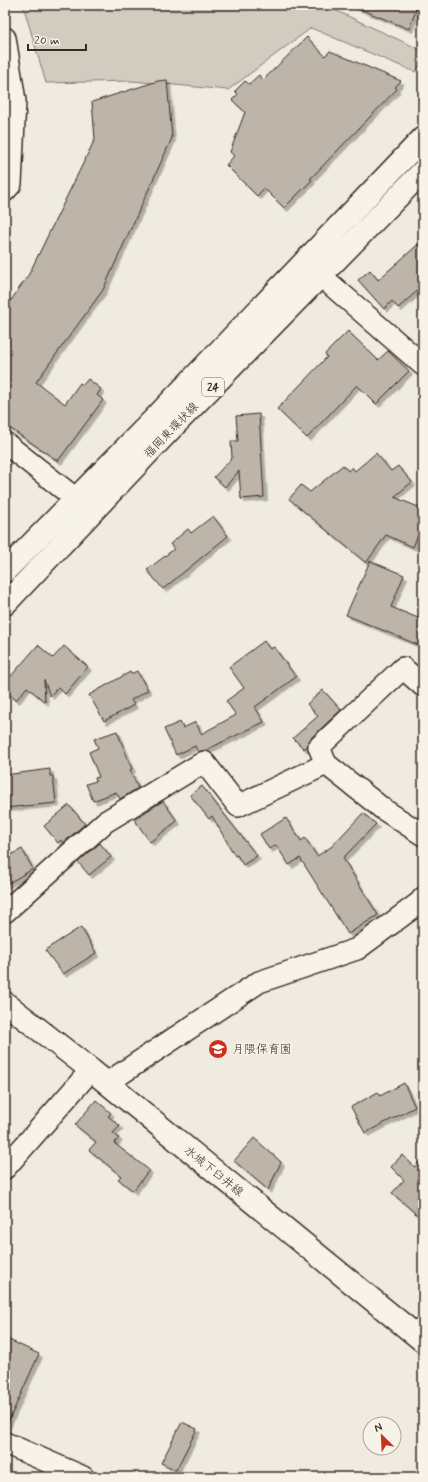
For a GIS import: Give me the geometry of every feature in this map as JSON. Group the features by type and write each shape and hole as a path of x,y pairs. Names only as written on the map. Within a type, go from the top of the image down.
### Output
{"main road":[{"name":"福岡東環状線","path":"5,571 423,138"},
{"name":"福岡東環状線","path":"5,604 168,432 423,171"},
{"name":"水城下臼井線","path":"5,1002 99,1076 423,1341"}],"street":[{"path":"5,38 15,101 11,184 5,191"},
{"path":"321,276 423,365"},
{"path":"5,443 76,499"},
{"path":"423,686 403,668 319,747 326,764 383,810 423,835"},
{"path":"5,912 105,822 204,762 238,806 326,764"},
{"path":"5,1168 99,1076 259,982 357,949 419,903 423,898"},
{"path":"5,1443 83,1477"}],"shaded area":[{"path":"23,5 324,5 423,51 423,62 415,72 311,28 228,90 132,81 46,83"}],"building":[{"path":"350,5 418,5 409,29"},
{"path":"307,37 325,56 330,51 401,81 395,87 397,89 284,208 264,188 257,196 226,165 234,156 230,152 245,112 232,100 238,94 235,91 245,81 249,84 259,75 263,80"},
{"path":"167,80 172,138 103,290 36,382 65,404 80,383 83,385 88,379 101,389 97,395 103,400 58,461 5,425 5,309 29,274 95,139 92,102 158,81"},
{"path":"423,240 423,286 398,308 392,301 384,309 358,280 370,270 378,280"},
{"path":"348,331 378,360 388,351 409,371 376,404 357,385 307,438 277,409 327,357 325,354"},
{"path":"259,414 264,497 241,499 239,471 225,487 214,477 232,458 231,441 238,441 236,416"},
{"path":"376,453 391,471 398,466 412,482 394,497 423,509 423,523 413,547 386,535 366,563 289,499 301,485 310,492 343,465 348,471 352,467 355,471"},
{"path":"213,516 228,536 163,589 147,570 174,549 170,544 188,529 191,533"},
{"path":"370,561 404,575 391,607 423,620 423,647 346,615"},
{"path":"264,641 270,649 274,647 296,677 255,707 264,722 206,750 198,752 195,746 176,755 164,729 180,722 183,728 196,722 201,734 236,715 226,701 244,688 229,667"},
{"path":"38,645 53,658 64,646 88,667 65,694 58,687 50,696 44,680 45,702 27,687 16,700 5,691 5,683"},
{"path":"137,671 148,690 131,700 134,705 104,721 89,695 130,672 131,674"},
{"path":"323,690 341,710 311,738 304,749 293,738 318,716 307,704"},
{"path":"117,731 132,769 130,770 138,788 120,799 116,792 93,801 86,784 96,781 95,778 99,777 89,752 98,748 94,739"},
{"path":"50,769 50,776 53,776 56,803 5,808 5,775"},
{"path":"202,786 257,856 243,865 237,855 235,856 212,816 209,819 190,795"},
{"path":"163,801 177,821 150,842 134,819"},
{"path":"69,805 85,824 63,843 61,840 58,843 44,826"},
{"path":"363,813 376,824 343,858 378,915 348,934 300,858 289,865 276,845 269,849 260,834 286,818 301,841 305,838 317,856 331,847"},
{"path":"100,843 111,857 89,875 78,862"},
{"path":"22,849 33,869 5,885 5,858"},
{"path":"81,927 96,953 63,974 45,950"},
{"path":"404,1083 415,1107 365,1133 351,1107 378,1092 380,1096"},
{"path":"96,1100 111,1113 108,1116 120,1126 113,1133 119,1138 114,1143 149,1170 133,1191 118,1179 121,1176 89,1150 96,1142 75,1125"},
{"path":"254,1138 281,1162 268,1190 234,1161"},
{"path":"402,1155 415,1167 423,1158 423,1220 392,1193 404,1180 391,1167"},
{"path":"5,1338 39,1354 5,1429"},
{"path":"182,1422 197,1429 176,1470 161,1463"}],"place":[{"name":"月隈保育園","path":"218,1049"}]}
